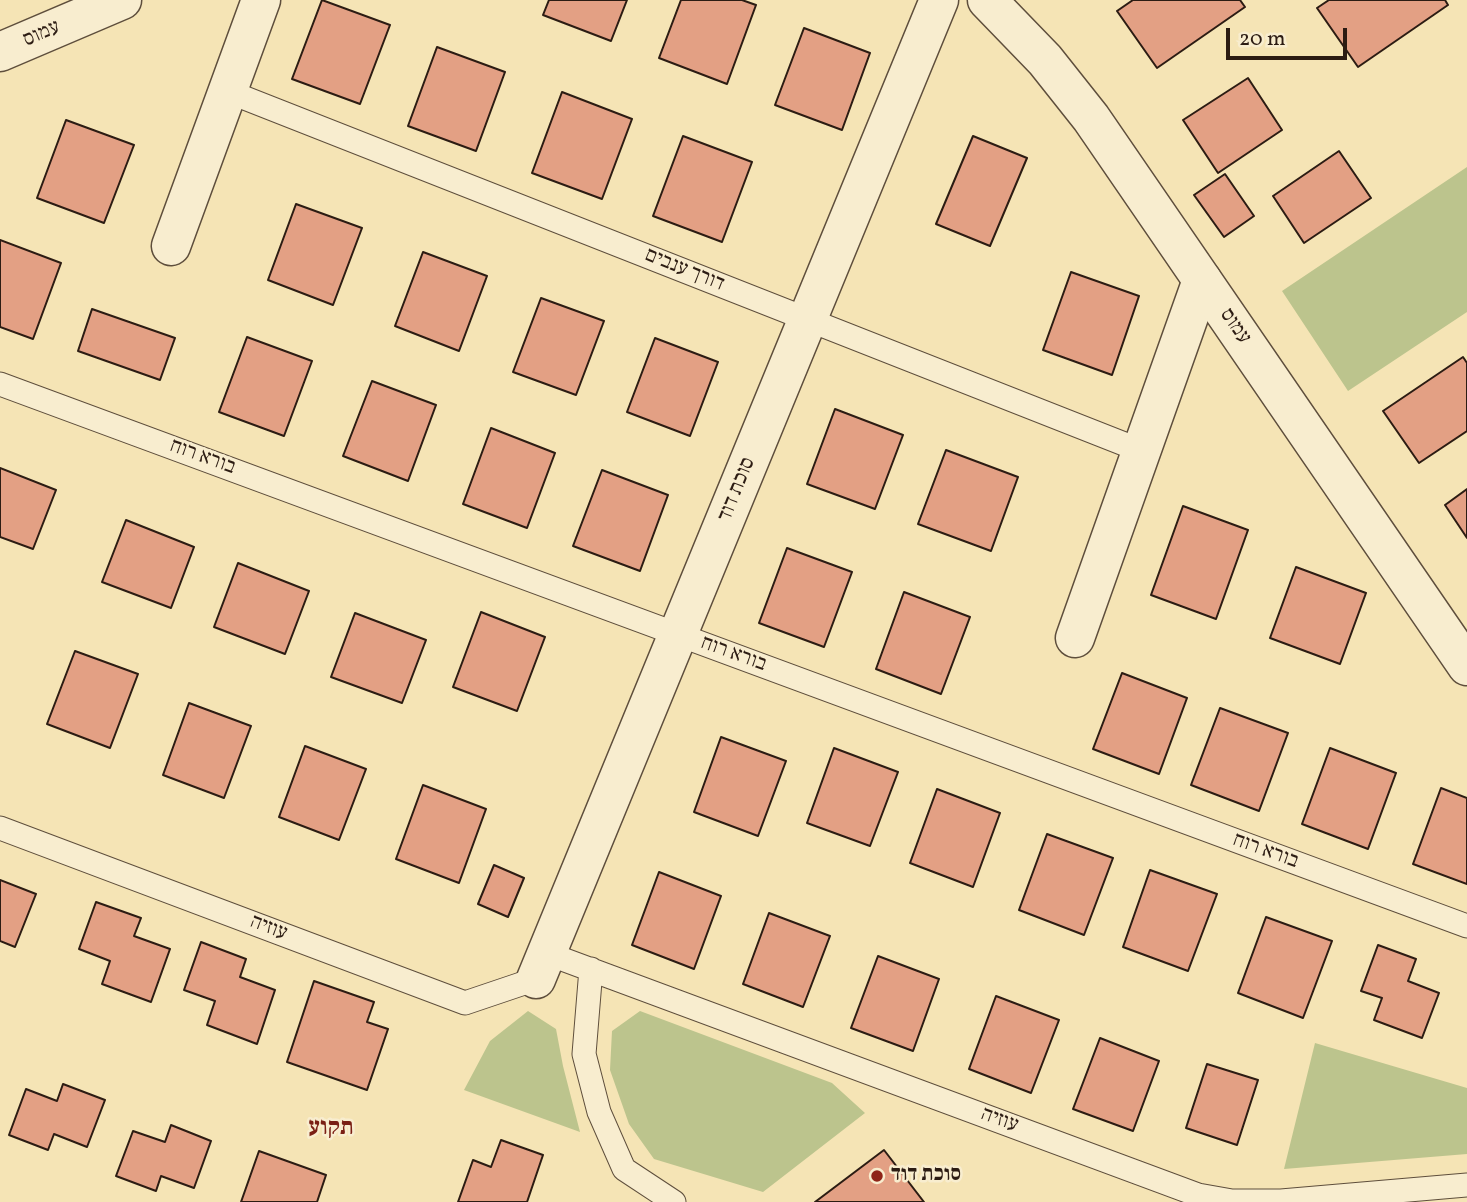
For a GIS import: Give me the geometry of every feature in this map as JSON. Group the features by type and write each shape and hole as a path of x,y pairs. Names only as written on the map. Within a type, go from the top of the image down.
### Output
{"street":[{"name":"עמוס","path":"0,52 122,0"},
{"path":"170,246 261,0"},
{"name":"סוכת דוד","path":"541,966 939,0"},
{"name":"עמוס","path":"987,0 1045,60 1091,118 1467,666"},
{"path":"1075,638 1202,281"}],"lane":[{"name":"דורך ענבים","path":"227,91 1142,450"},
{"name":"בורא רוח","path":"0,384 1467,926"},
{"name":"עוזיה","path":"0,828 465,1003 541,966 591,969 1198,1195 1232,1201 1281,1201 1467,1185"},
{"path":"591,969 584,1054 599,1112 624,1169 674,1202"}],"green space":[{"path":"1467,167 1467,312 1348,391 1282,291"},
{"path":"528,1011 556,1029 580,1132 464,1090 490,1041"},
{"path":"640,1011 832,1083 865,1113 763,1192 654,1159 629,1124 610,1070 612,1031"},
{"path":"1315,1043 1467,1088 1467,1154 1284,1169"}],"building":[{"path":"322,0 390,25 360,104 292,79"},
{"path":"549,0 627,0 611,41 543,15"},
{"path":"681,0 742,0 756,5 727,84 659,58"},
{"path":"1133,0 1240,0 1245,7 1157,68 1117,11"},
{"path":"1329,0 1445,0 1448,5 1358,67 1317,8"},
{"path":"804,28 870,53 842,130 775,105"},
{"path":"437,47 505,72 476,151 408,126"},
{"path":"1248,78 1282,130 1218,173 1183,120"},
{"path":"562,92 632,119 602,199 532,173"},
{"path":"66,120 134,145 104,223 37,198"},
{"path":"683,136 752,162 722,242 653,216"},
{"path":"973,136 1027,158 990,246 936,224"},
{"path":"1339,151 1371,198 1304,243 1273,196"},
{"path":"1225,174 1254,216 1224,237 1194,195"},
{"path":"296,204 362,228 333,305 268,280"},
{"path":"0,240 61,263 33,339 0,327"},
{"path":"423,252 487,276 459,351 395,326"},
{"path":"1071,272 1139,296 1112,375 1043,350"},
{"path":"541,298 604,321 576,395 513,372"},
{"path":"92,309 175,338 160,380 78,351"},
{"path":"247,337 312,361 284,436 219,412"},
{"path":"655,338 718,362 690,436 627,412"},
{"path":"1463,357 1467,363 1467,431 1419,463 1383,411"},
{"path":"372,381 436,405 408,481 343,456"},
{"path":"835,409 903,435 875,509 807,484"},
{"path":"491,428 555,453 527,528 463,504"},
{"path":"946,450 1018,477 991,551 918,524"},
{"path":"0,468 56,490 33,549 0,537"},
{"path":"602,470 668,495 640,571 573,546"},
{"path":"1467,489 1467,538 1445,505"},
{"path":"1183,506 1248,530 1216,619 1151,595"},
{"path":"126,520 194,547 171,608 102,582"},
{"path":"787,548 852,572 824,647 759,623"},
{"path":"238,563 309,591 285,654 214,627"},
{"path":"1296,567 1366,593 1340,664 1270,638"},
{"path":"904,592 970,617 941,694 876,669"},
{"path":"481,612 545,637 517,711 453,687"},
{"path":"355,613 426,640 402,703 331,677"},
{"path":"75,651 138,674 110,748 47,724"},
{"path":"1122,673 1187,698 1159,774 1093,749"},
{"path":"189,703 251,726 224,798 163,775"},
{"path":"1220,708 1288,733 1259,811 1191,785"},
{"path":"721,737 786,761 758,836 694,812"},
{"path":"305,746 366,769 339,840 279,817"},
{"path":"834,748 898,772 870,846 807,823"},
{"path":"1330,748 1396,773 1368,849 1302,824"},
{"path":"423,785 486,809 459,883 396,859"},
{"path":"1441,788 1467,798 1467,884 1413,864"},
{"path":"937,789 1000,813 973,887 910,863"},
{"path":"1047,834 1113,858 1084,935 1019,910"},
{"path":"494,865 524,878 508,917 478,904"},
{"path":"1150,870 1217,894 1188,971 1123,947"},
{"path":"659,872 721,896 694,969 632,945"},
{"path":"0,880 36,894 15,947 0,941"},
{"path":"96,902 141,918 134,936 170,949 151,1002 102,984 110,961 79,949"},
{"path":"769,913 830,936 803,1007 743,984"},
{"path":"1266,917 1332,941 1303,1018 1238,993"},
{"path":"201,942 246,959 240,977 275,990 257,1044 207,1025 215,1001 184,990"},
{"path":"1378,945 1416,959 1408,981 1439,993 1422,1038 1374,1020 1382,998 1361,991"},
{"path":"878,956 939,979 913,1051 851,1028"},
{"path":"314,981 374,1002 367,1022 388,1029 367,1090 287,1062"},
{"path":"996,996 1059,1020 1031,1093 969,1069"},
{"path":"1100,1038 1159,1061 1133,1131 1073,1109"},
{"path":"1207,1064 1258,1080 1237,1145 1186,1128"},
{"path":"63,1084 105,1100 87,1147 54,1134 48,1150 9,1135 26,1089 57,1101"},
{"path":"171,1125 211,1141 194,1188 161,1176 156,1191 116,1176 133,1131 165,1142"},
{"path":"501,1140 543,1155 527,1202 458,1202 473,1160 491,1167"},
{"name":"סוכת דוד","path":"884,1150 924,1202 815,1202"},
{"path":"259,1151 326,1175 317,1202 241,1202"}],"place":[{"name":"סוכת דוד","path":"877,1176"}],"district":[{"name":"תקוע","path":"331,1130"}]}
